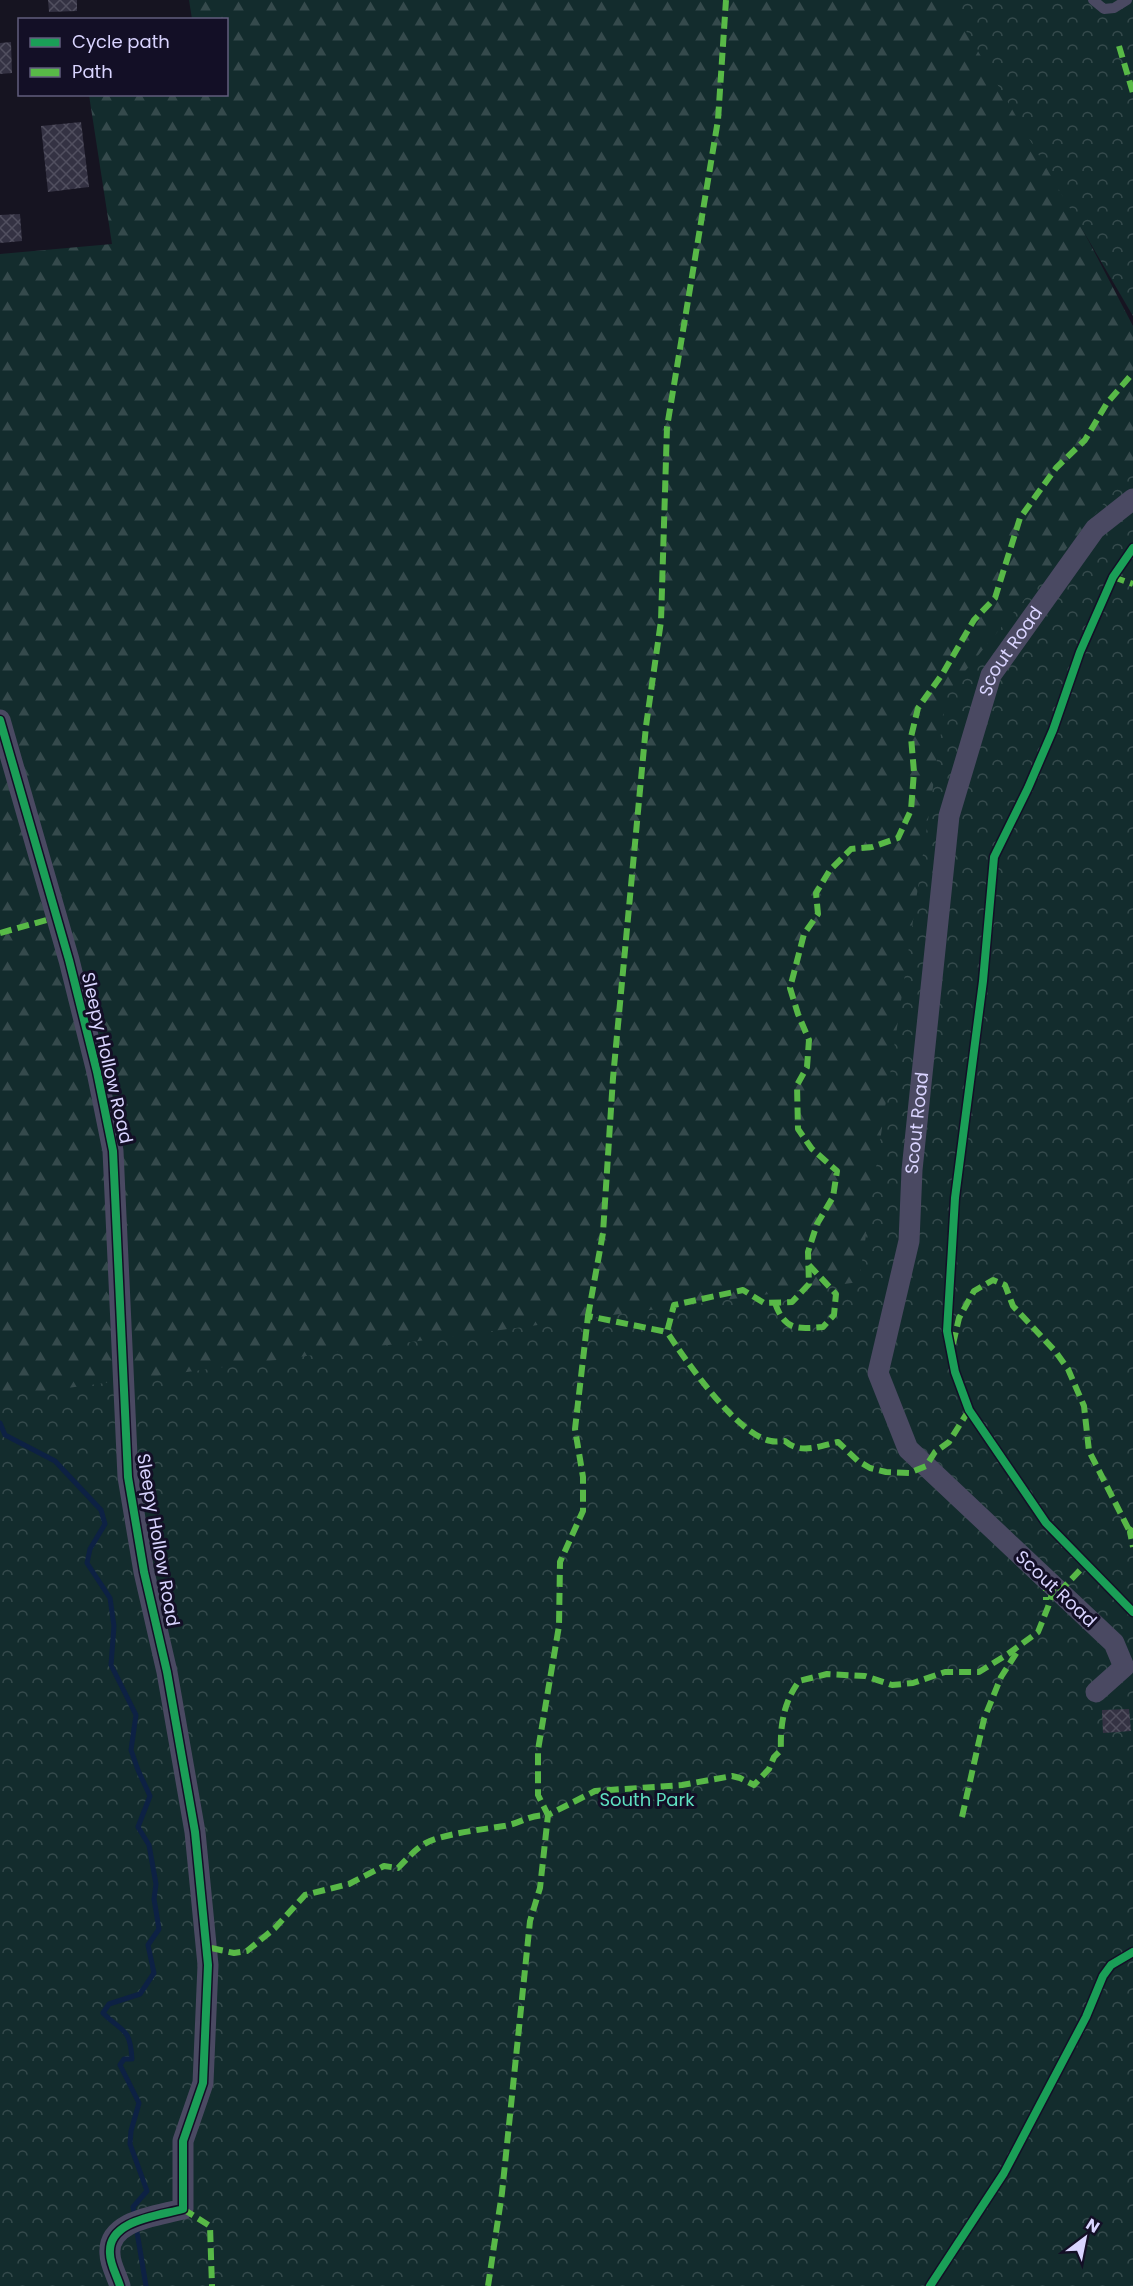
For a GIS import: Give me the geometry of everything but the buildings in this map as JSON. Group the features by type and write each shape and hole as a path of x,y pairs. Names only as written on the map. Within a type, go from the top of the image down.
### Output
{"street":[{"name":"Scout Road","path":"1096,1692 1124,1667 1113,1643 908,1449 878,1373 909,1241 912,1170 949,816 991,675 1095,529 1133,499"},
{"name":"Sleepy Hollow Road","path":"0,720 69,960 97,1072 113,1151 128,1477 144,1572 167,1672 195,1832 208,1965 203,2083 183,2141 183,2209 136,2222 118,2230 112,2240 110,2255 120,2286"}],"lane":[{"path":"1093,0 1104,9 1114,8 1127,0"}],"green space":[{"path":"189,0 963,0 1133,326 1133,2286 0,2003 0,254 112,244 89,96 228,96 228,18 192,18"},
{"path":"948,0 1133,0 1133,316"},
{"name":"South Park","path":"1133,468 1133,2286 0,2286 0,1397 859,1282 947,693"}],"waterway":[{"path":"0,1423 5,1435 55,1461 101,1510 105,1524 90,1549 87,1563 110,1598 114,1626 111,1665 136,1715 131,1750 150,1796 138,1827 149,1845 156,1884 154,1899 159,1929 148,1945 154,1973 140,1994 109,2004 103,2013 124,2032 131,2049 132,2059 124,2059 120,2065 139,2103 131,2131 130,2144 147,2191 133,2207 135,2217"},
{"path":"136,2226 146,2286"}],"marked path":[{"path":"588,1316 603,1233 613,1078 646,726 661,621 667,427 718,120 726,0"},
{"path":"1119,46 1133,93"},
{"path":"969,1410 949,1442 935,1452 926,1466 909,1473 886,1472 870,1468 858,1461 838,1442 804,1449 797,1448 785,1441 771,1441 758,1436 743,1426 713,1395 667,1332 674,1305 743,1290 764,1303 792,1302 809,1284 808,1252 817,1224 833,1197 837,1171 812,1149 798,1129 797,1085 807,1067 809,1040 790,988 804,934 818,914 816,893 830,870 851,849 872,847 898,838 911,810 914,772 911,737 918,708 943,673 974,620 995,598 1020,518 1056,468 1085,440 1107,403 1133,373"},
{"path":"1113,577 1133,584"},
{"path":"0,933 57,917"},
{"path":"775,1303 783,1319 799,1328 823,1327 834,1315 836,1294 809,1265"},
{"path":"953,1344 959,1318 974,1291 993,1280 1005,1285 1013,1306 1055,1351 1068,1369 1084,1406 1089,1451 1130,1532"},
{"path":"211,1948 234,1953 247,1951 275,1928 305,1895 349,1884 384,1866 398,1868 418,1848 433,1840 548,1815 538,1795 538,1750 559,1626 560,1562 583,1511 583,1477 575,1429 588,1316 667,1332"},
{"path":"1133,1528 1130,1532 1133,1547"},
{"path":"1059,1592 1086,1564"},
{"path":"1046,1579 1046,1600"},
{"path":"488,2286 502,2193 530,1921 540,1888 548,1815 595,1791 682,1785 732,1776 754,1785 769,1769 774,1757 781,1750 784,1714 799,1681 827,1674 865,1676 892,1685 913,1683 945,1672 979,1672 1038,1632 1054,1587"},
{"path":"962,1817 984,1719 1001,1677 1019,1649"},
{"path":"183,2209 210,2226 212,2286"}],"cycle path":[{"path":"1133,548 1113,577 1080,652 1053,730 994,857 983,981 955,1198 947,1331 955,1372 969,1410 1046,1523 1133,1612"},
{"path":"0,720 69,960 97,1072 113,1151 128,1477 144,1572 167,1672 195,1832 208,1965 203,2083 183,2141 183,2209 136,2221 117,2234 111,2243 110,2258 120,2286"},
{"path":"930,2286 1004,2173 1086,2017 1103,1976 1111,1965 1133,1952"}]}
